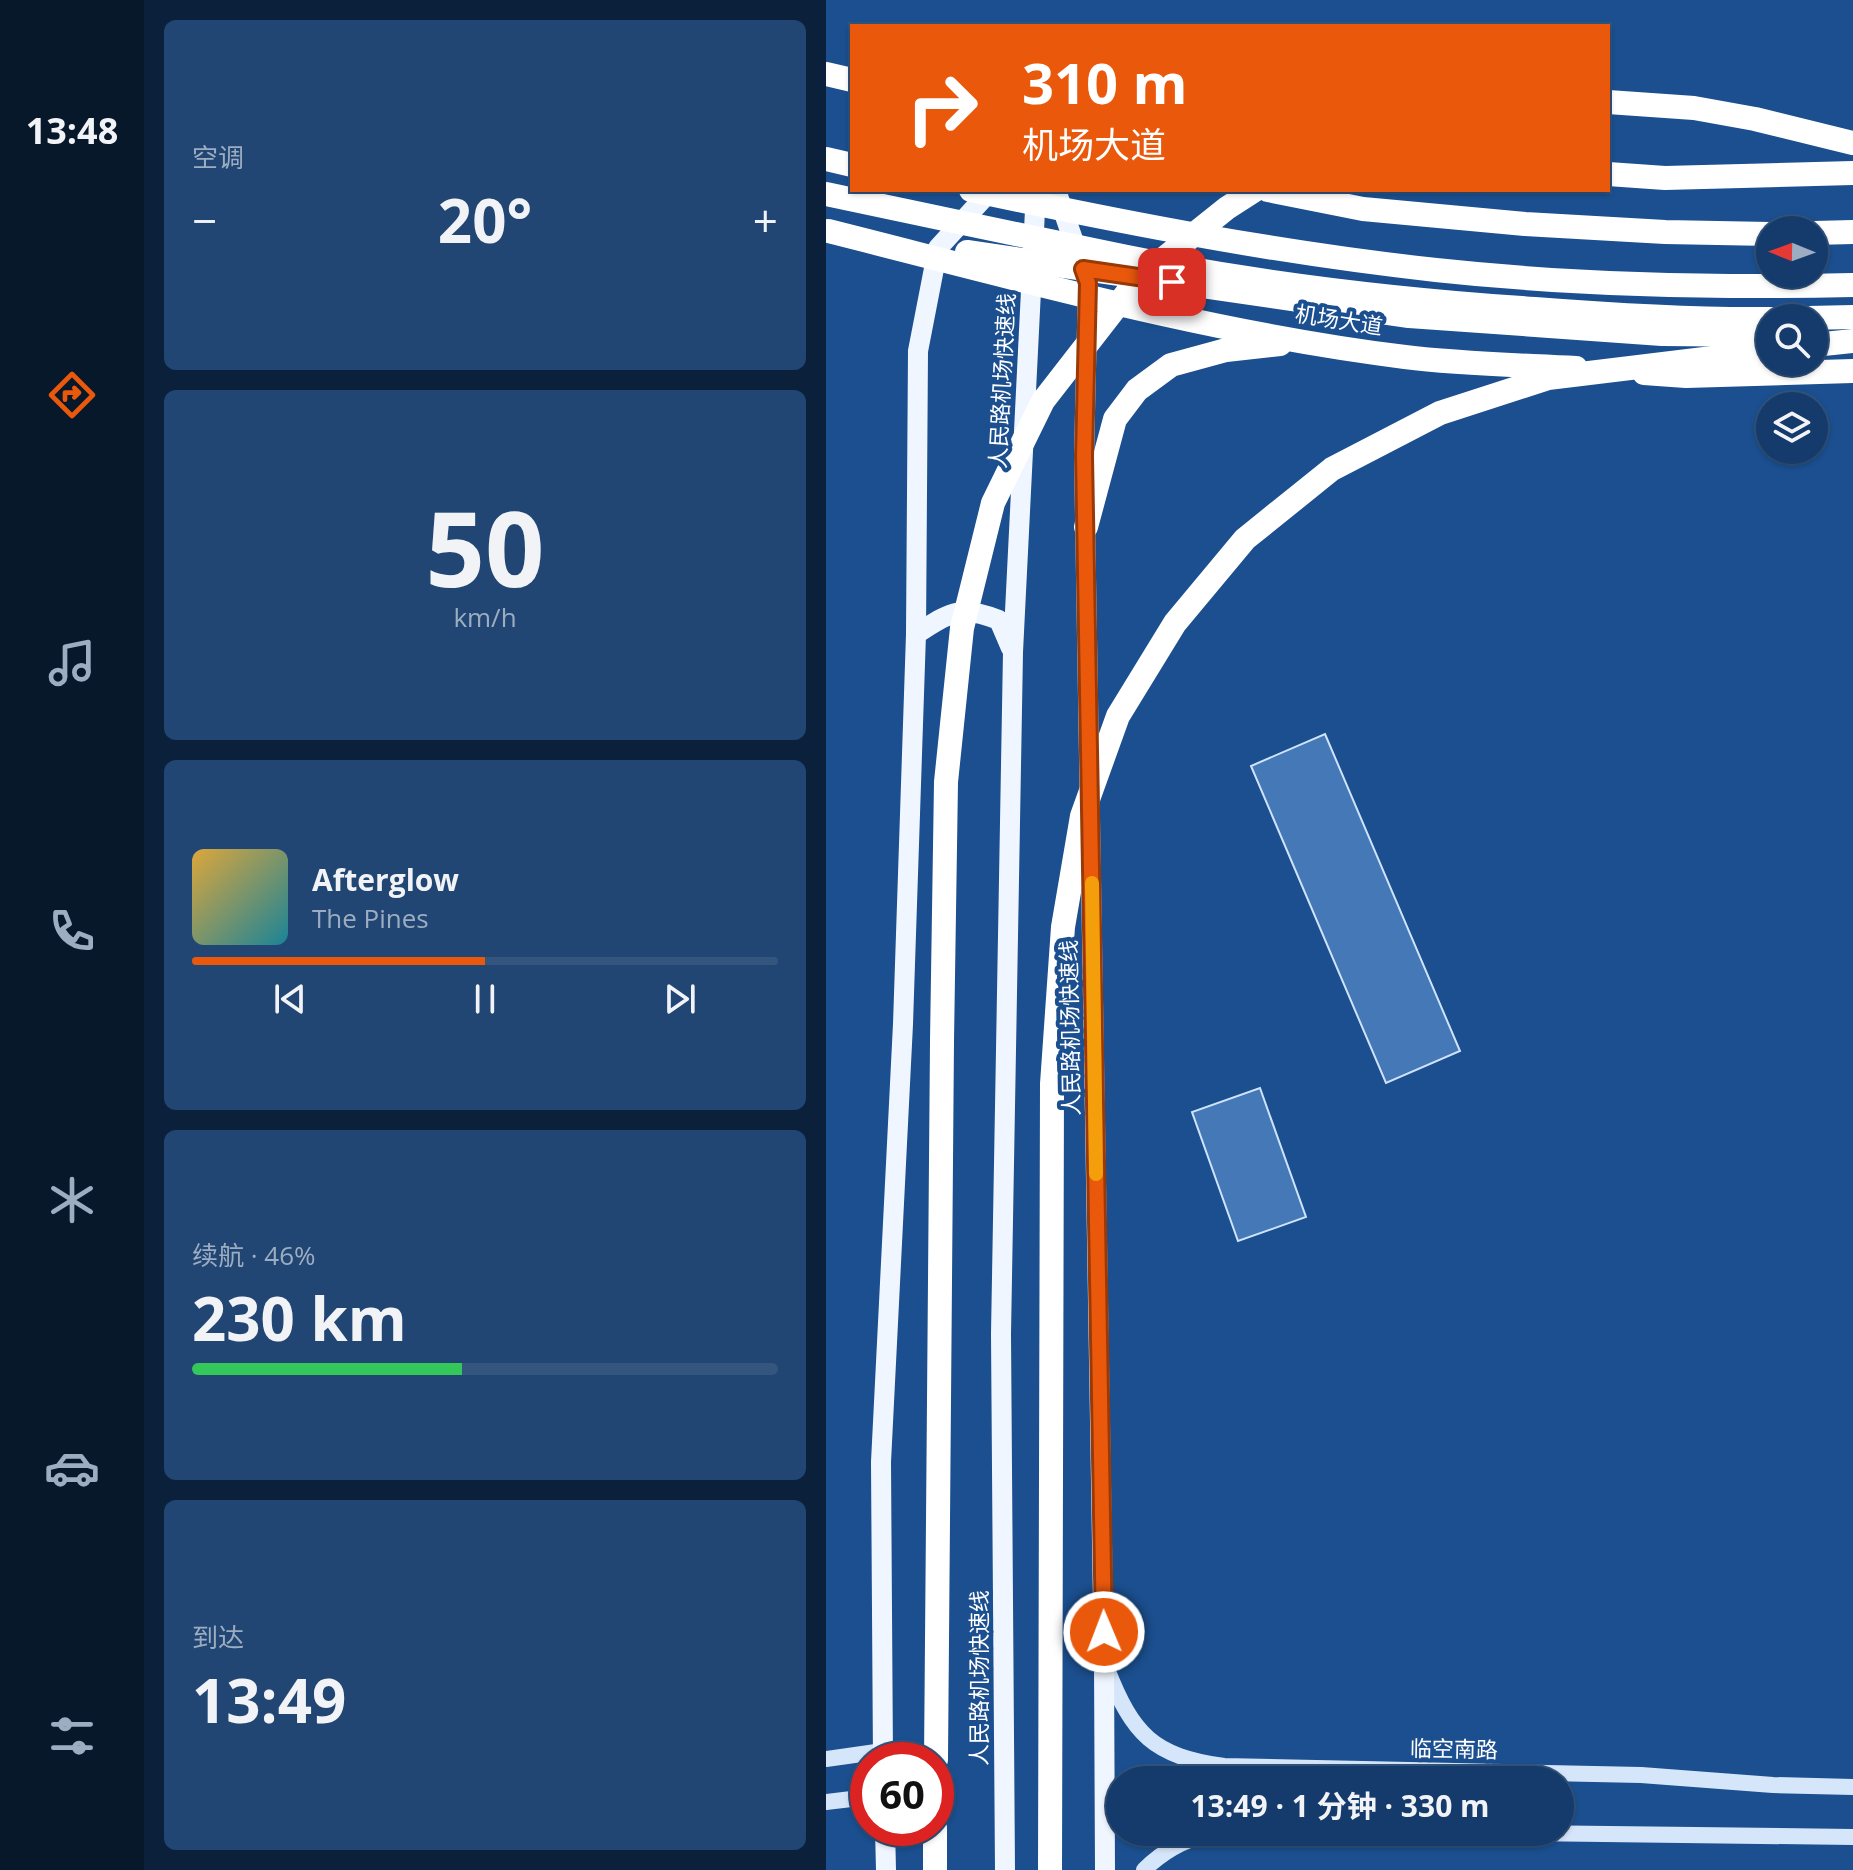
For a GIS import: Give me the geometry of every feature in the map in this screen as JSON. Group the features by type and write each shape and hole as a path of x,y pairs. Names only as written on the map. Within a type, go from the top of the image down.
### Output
{"highway":[{"path":"826,74 850,80"},
{"path":"1610,102 1694,108 1853,143"},
{"path":"826,159 850,165"},
{"path":"1610,174 1665,178 1853,173"},
{"path":"981,192 1171,231 1437,270 1729,288 1853,285"},
{"path":"936,1742 946,782 962,628 993,503 1043,401 1137,280 1227,208 1252,192"},
{"path":"1278,192 1363,209 1525,224 1756,234"},
{"name":"机场大道","path":"826,194 1130,258 1414,301 1571,312 1756,319"},
{"name":"机场大道","path":"827,231 1032,272 1088,296 1159,314 1307,342 1408,357 1686,376 1853,371"},
{"path":"1828,233 1853,232"},
{"name":"机场大道","path":"1032,272 1083,269 1409,316 1662,334 1756,335"},
{"path":"1828,318 1853,317"},
{"path":"1828,336 1853,338"},
{"path":"1828,342 1853,338"},
{"path":"1086,527 1115,419 1137,390 1171,365 1213,353 1307,342"},
{"path":"1050,1870 1052,1084 1063,927 1082,816 1118,716 1175,623 1245,539 1332,469 1440,413 1548,378 1756,353"},
{"path":"935,1846 935,1870"}],"main road":[{"path":"883,1742 881,1462 903,1024 916,634 918,351 937,253 989,192"},
{"name":"人民路机场快速线","path":"1005,1870 1001,1334 1013,652 1036,192"},
{"name":"人民路机场快速线","path":"1057,192 1088,283 1084,456 1105,1870"},
{"path":"916,634 949,613 977,611 999,620 1013,652"},
{"name":"临空南路","path":"1104,1663 1118,1697 1149,1741 1169,1754 1193,1762 1249,1767 1641,1775 1773,1785 1853,1787"},
{"path":"826,1759 850,1758"},
{"path":"826,1802 850,1799"},
{"path":"1574,1834 1853,1837"},
{"path":"885,1846 886,1870"},
{"path":"1144,1870 1175,1846"}],"building":[{"path":"1325,734 1460,1051 1386,1083 1251,766"},
{"path":"1260,1088 1306,1217 1238,1241 1192,1112"}],"slow traffic":[{"path":"1092,883 1096,1174"}],"route":[{"path":"1104,1632 1084,456 1088,283 1083,269 1172,282"}]}
